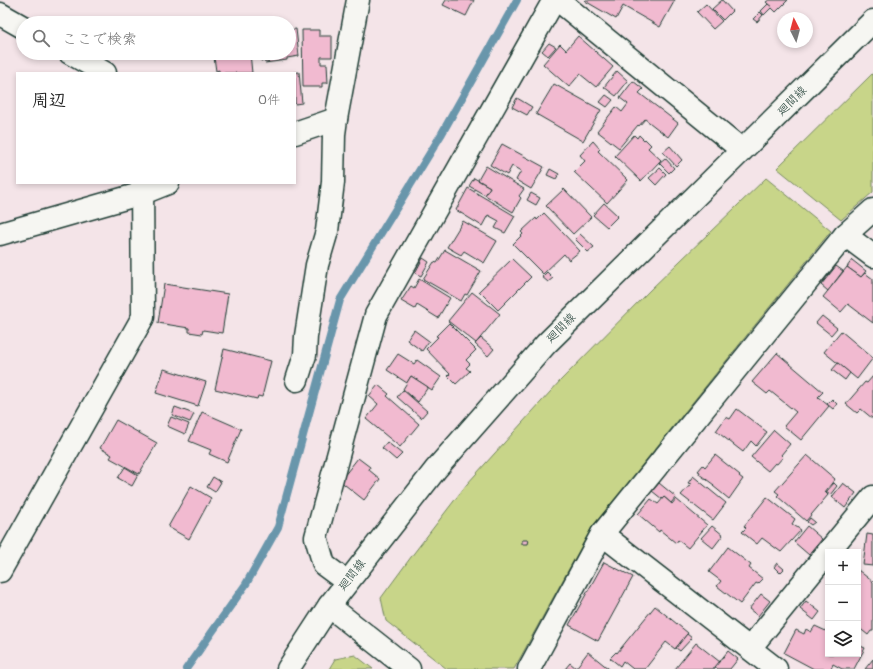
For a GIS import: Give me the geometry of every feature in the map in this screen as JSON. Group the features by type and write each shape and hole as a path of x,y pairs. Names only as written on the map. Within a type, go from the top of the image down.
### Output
{"street":[{"path":"0,11 5,0"},
{"path":"297,380 305,355 306,336 317,265 327,231 333,182 334,134 336,119 358,0"},
{"path":"347,582 324,565 316,537 376,315 554,0"},
{"path":"558,0 742,150"},
{"path":"0,14 16,23"},
{"name":"廻間線","path":"288,669 328,606 436,469 546,344 873,21"},
{"path":"82,60 103,72"},
{"path":"296,133 336,119"},
{"path":"0,234 142,188 163,184"},
{"path":"0,572 143,317 142,188"},
{"path":"529,669 602,534 846,235 873,210"},
{"path":"846,235 873,256"},
{"path":"830,549 873,497"},
{"path":"602,534 776,669"},
{"path":"750,648 825,556"},
{"path":"328,606 409,669"}],"green space":[{"path":"873,73 873,192 841,220 777,168"},
{"path":"766,178 831,231 592,527 514,669 447,669 386,621 381,598 467,484 560,381 650,290"},
{"path":"355,655 373,669 329,669 335,659"}],"building":[{"path":"446,0 474,0 466,16 443,5"},
{"path":"675,0 660,27 623,6 616,19 585,1"},
{"path":"722,0 732,11 723,20 712,9"},
{"path":"769,0 788,0 776,12 766,2"},
{"path":"706,4 722,21 713,29 697,12"},
{"path":"768,4 772,7 764,15 761,11"},
{"path":"760,12 763,15 757,22 753,19"},
{"path":"296,29 299,56 296,56"},
{"path":"302,30 319,30 319,36 332,36 332,57 321,57 321,64 327,64 328,83 322,83 322,87 303,87"},
{"path":"578,36 613,67 596,87 580,74 569,87 543,64 560,44 566,50"},
{"path":"549,43 556,47 548,56 542,51"},
{"path":"214,60 251,60 252,72 216,71"},
{"path":"264,60 287,60 265,63"},
{"path":"617,71 628,81 616,96 604,87"},
{"path":"296,72 299,72 302,103 296,104"},
{"path":"633,81 643,89 639,93 678,123 668,137 645,119 639,126 638,125 619,148 597,131 616,107 622,112 628,104 620,98"},
{"path":"554,84 601,110 583,141 536,114"},
{"path":"606,95 613,100 607,107 600,102"},
{"path":"517,98 532,107 527,115 512,107"},
{"path":"634,135 637,138 639,135 644,140 645,139 651,145 648,148 661,160 641,181 615,156"},
{"path":"593,141 600,149 598,151 628,180 607,203 574,172 585,161 580,155"},
{"path":"502,144 544,167 531,189 516,180 521,171 512,166 507,175 490,165"},
{"path":"670,146 682,160 676,166 663,152"},
{"path":"665,158 674,168 669,173 659,163"},
{"path":"486,166 524,189 519,196 521,198 513,212 485,195 490,187 478,180"},
{"path":"660,168 666,174 656,185 649,178"},
{"path":"550,169 559,174 556,179 547,175"},
{"path":"474,178 490,187 485,195 469,186"},
{"path":"468,188 515,216 505,233 495,228 499,221 488,215 482,226 456,210"},
{"path":"564,189 591,217 573,234 546,206"},
{"path":"531,193 540,198 536,205 527,200"},
{"path":"604,203 618,216 607,227 593,215"},
{"path":"544,213 580,251 569,260 564,254 543,274 513,244 523,234 521,232 536,218 537,220"},
{"path":"463,221 497,241 484,263 464,251 461,255 447,247"},
{"path":"580,234 594,247 588,252 575,239"},
{"path":"445,250 481,271 467,295 465,294 461,301 423,279 434,262 437,263"},
{"path":"423,258 429,262 421,276 415,273"},
{"path":"512,259 531,277 498,310 479,291"},
{"path":"852,260 866,271 861,277 847,267"},
{"path":"836,266 843,271 828,291 821,285"},
{"path":"847,267 861,277 865,273 873,279 873,323 848,304 841,312 823,297"},
{"path":"547,272 553,278 548,282 542,277"},
{"path":"419,279 450,298 438,318 417,305 415,309 401,301 411,286 414,288"},
{"path":"164,284 228,294 222,333 203,330 202,334 189,332 189,328 158,323"},
{"path":"472,292 500,314 476,343 448,321"},
{"path":"822,316 837,328 831,335 816,323"},
{"path":"449,323 476,350 466,360 470,364 466,368 470,371 456,384 448,376 450,374 426,349"},
{"path":"414,330 429,341 422,351 407,340"},
{"path":"841,331 873,358 857,379 824,352"},
{"path":"481,338 494,349 488,356 475,344"},
{"path":"224,349 271,361 262,397 258,396 257,399 215,389"},
{"path":"777,353 823,392 818,397 829,406 801,440 784,426 796,412 770,391 767,394 752,382"},
{"path":"398,354 414,364 417,360 441,377 432,390 411,376 407,383 387,370"},
{"path":"838,363 850,373 845,380 832,370"},
{"path":"164,369 206,382 198,406 156,393"},
{"path":"411,376 428,387 418,402 403,389"},
{"path":"873,376 873,419 861,409 857,413 846,404 865,382 867,383"},
{"path":"378,385 389,394 387,396 419,424 400,447 366,419 378,404 369,396"},
{"path":"403,390 427,411 421,418 397,397"},
{"path":"832,399 837,404 833,409 827,404"},
{"path":"175,407 194,414 190,422 172,415"},
{"path":"737,409 767,432 756,446 751,441 743,452 716,431 726,417 730,419"},
{"path":"202,412 241,429 227,462 209,454 211,450 189,441"},
{"path":"171,417 189,424 185,434 167,426"},
{"path":"116,420 157,443 139,474 110,458 112,455 100,448"},
{"path":"774,430 790,444 781,455 783,457 768,471 751,457"},
{"path":"387,442 402,454 396,460 382,448"},
{"path":"715,455 743,479 729,499 699,474 700,472 698,471 703,465 705,467"},
{"path":"807,455 835,479 825,492 828,495 806,521 777,496 779,494 775,491"},
{"path":"358,458 370,467 369,470 380,479 364,500 340,481"},
{"path":"125,467 138,475 132,486 118,478"},
{"path":"693,476 726,503 713,520 681,495 691,484 688,483"},
{"path":"213,477 221,482 215,492 207,487"},
{"path":"659,483 676,497 671,503 664,497 662,499 652,491"},
{"path":"834,483 837,486 830,495 826,492"},
{"path":"843,483 856,493 845,508 832,497"},
{"path":"191,486 211,498 189,539 168,527"},
{"path":"664,497 672,504 676,499 707,525 688,548 678,540 676,543 660,530 659,532 638,514 651,499 658,504"},
{"path":"767,497 795,519 792,524 801,530 781,552 762,538 757,544 742,532 746,528 744,526"},
{"path":"810,518 815,522 811,525 807,522"},
{"path":"712,526 723,535 713,548 701,538"},
{"path":"807,526 822,539 809,555 794,542"},
{"path":"867,534 873,535 873,566 863,565"},
{"path":"522,540 529,540 528,544 522,544"},
{"path":"728,547 751,565 749,568 763,579 758,584 756,583 740,604 717,586 721,581 709,572"},
{"path":"604,562 633,577 598,641 569,625"},
{"path":"777,563 784,569 780,573 774,567"},
{"path":"861,572 873,582 873,631 871,631 868,635 861,629"},
{"path":"761,594 770,601 758,616 749,609"},
{"path":"806,601 820,612 814,620 800,609"},
{"path":"655,606 688,633 675,649 666,642 645,669 633,669 623,661 620,666 610,658 616,652 617,653"},
{"path":"815,626 825,631 825,657 860,657 854,669 842,669 833,664 831,669 814,669 784,653 796,630 804,634 806,629 811,632"},
{"path":"687,634 692,638 680,651 676,648"},
{"path":"696,643 720,662 714,669 675,669"},
{"path":"861,646 865,648 861,656"},
{"path":"728,651 738,659 730,669 718,669 715,667"},
{"path":"588,652 609,669 565,669 570,663 576,668"},
{"path":"873,659 873,669 865,669"}],"waterway":[{"path":"186,669 246,584 278,527 340,300 441,135 517,0"}]}
